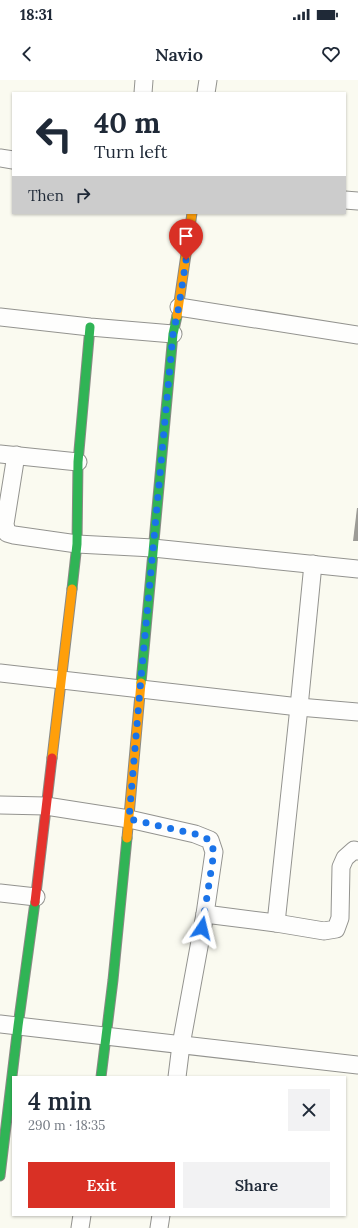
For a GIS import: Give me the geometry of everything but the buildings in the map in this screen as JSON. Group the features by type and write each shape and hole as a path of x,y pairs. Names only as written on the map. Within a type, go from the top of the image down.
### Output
{"street":[{"path":"143,92 144,80"},
{"path":"206,92 208,80"},
{"path":"0,158 12,160"},
{"path":"346,200 358,201"},
{"path":"102,1076 129,819 173,334 179,306 192,214"},
{"path":"179,306 358,334"},
{"path":"0,317 173,334"},
{"path":"0,1176 18,1026 36,897 77,544 78,462 90,327"},
{"path":"78,462 8,454 5,524 7,533 14,536 77,544 153,548 358,569"},
{"path":"276,923 313,564"},
{"path":"0,673 358,712"},
{"path":"0,805 46,806 129,819 195,834 210,840 214,852 205,914 181,1045 177,1076"},
{"path":"205,914 276,923 324,932 336,929 340,918 341,867 345,858 354,850 358,851"},
{"path":"0,893 36,897"},
{"path":"0,1024 358,1065"},
{"path":"80,1228 82,1216"},
{"path":"159,1228 161,1216"}],"traffic: fast":[{"path":"141,683 173,334 177,316"},
{"path":"72,589 77,544 78,462 90,327"},
{"path":"101,1076 113,980 127,838"},
{"path":"0,1176 35,902"}],"traffic: slow":[{"path":"177,316 192,214"},
{"path":"52,758 72,589"},
{"path":"127,838 141,683"}],"traffic: jam":[{"path":"35,902 52,758"}],"route":[{"path":"186,260 173,334 129,819 195,834 210,840 214,852 202,928"}]}
